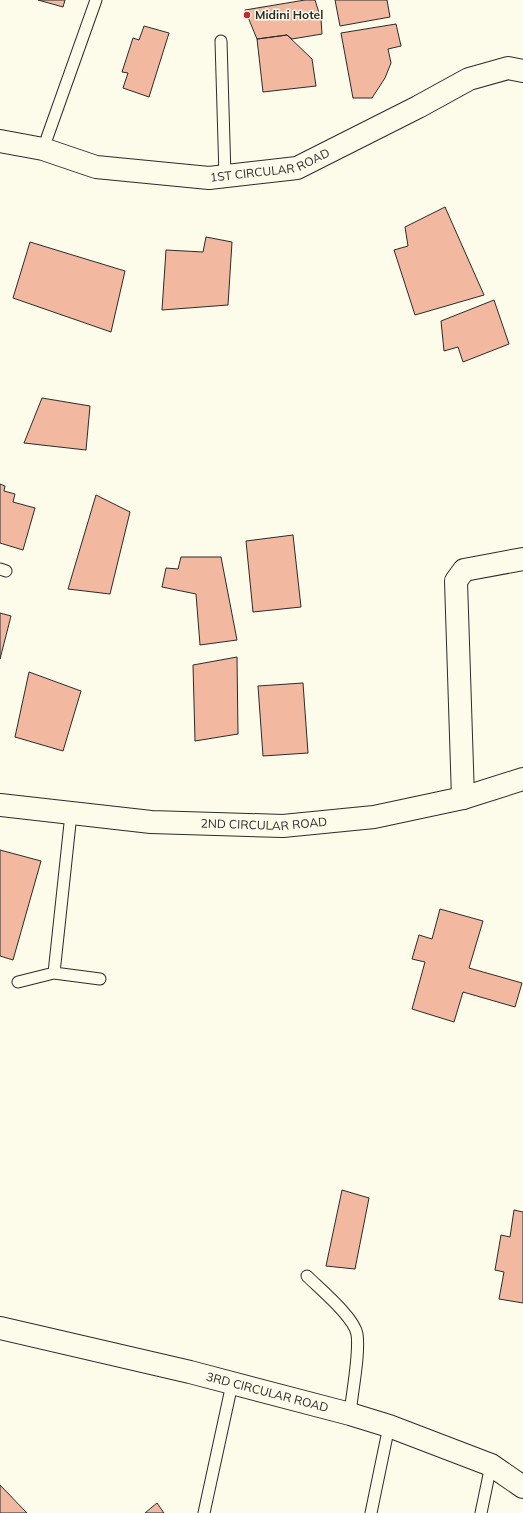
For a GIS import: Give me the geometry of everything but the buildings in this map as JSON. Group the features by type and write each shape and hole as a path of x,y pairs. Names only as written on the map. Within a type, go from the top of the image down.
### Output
{"street":[{"name":"1ST CIRCULAR ROAD","path":"0,142 43,149 96,167 209,178 297,168 418,107 469,79 508,68 523,71"},
{"path":"463,798 456,581 464,570 523,559"},
{"name":"2ND CIRCULAR ROAD","path":"0,805 151,822 283,826 374,817 463,798 523,779"},
{"name":"3RD CIRCULAR ROAD","path":"0,1328 190,1372 350,1414 389,1426 491,1465 523,1487"}],"lane":[{"path":"43,149 96,0"},
{"path":"221,41 225,176"},
{"path":"54,973 71,814"},
{"path":"18,982 54,973 100,979"},
{"path":"307,1276 346,1314 357,1333 357,1354 350,1414"},
{"path":"204,1513 232,1384"},
{"path":"371,1513 389,1426"},
{"path":"481,1513 491,1465"}],"place":[{"name":"Midini Hotel","path":"247,15"}]}
